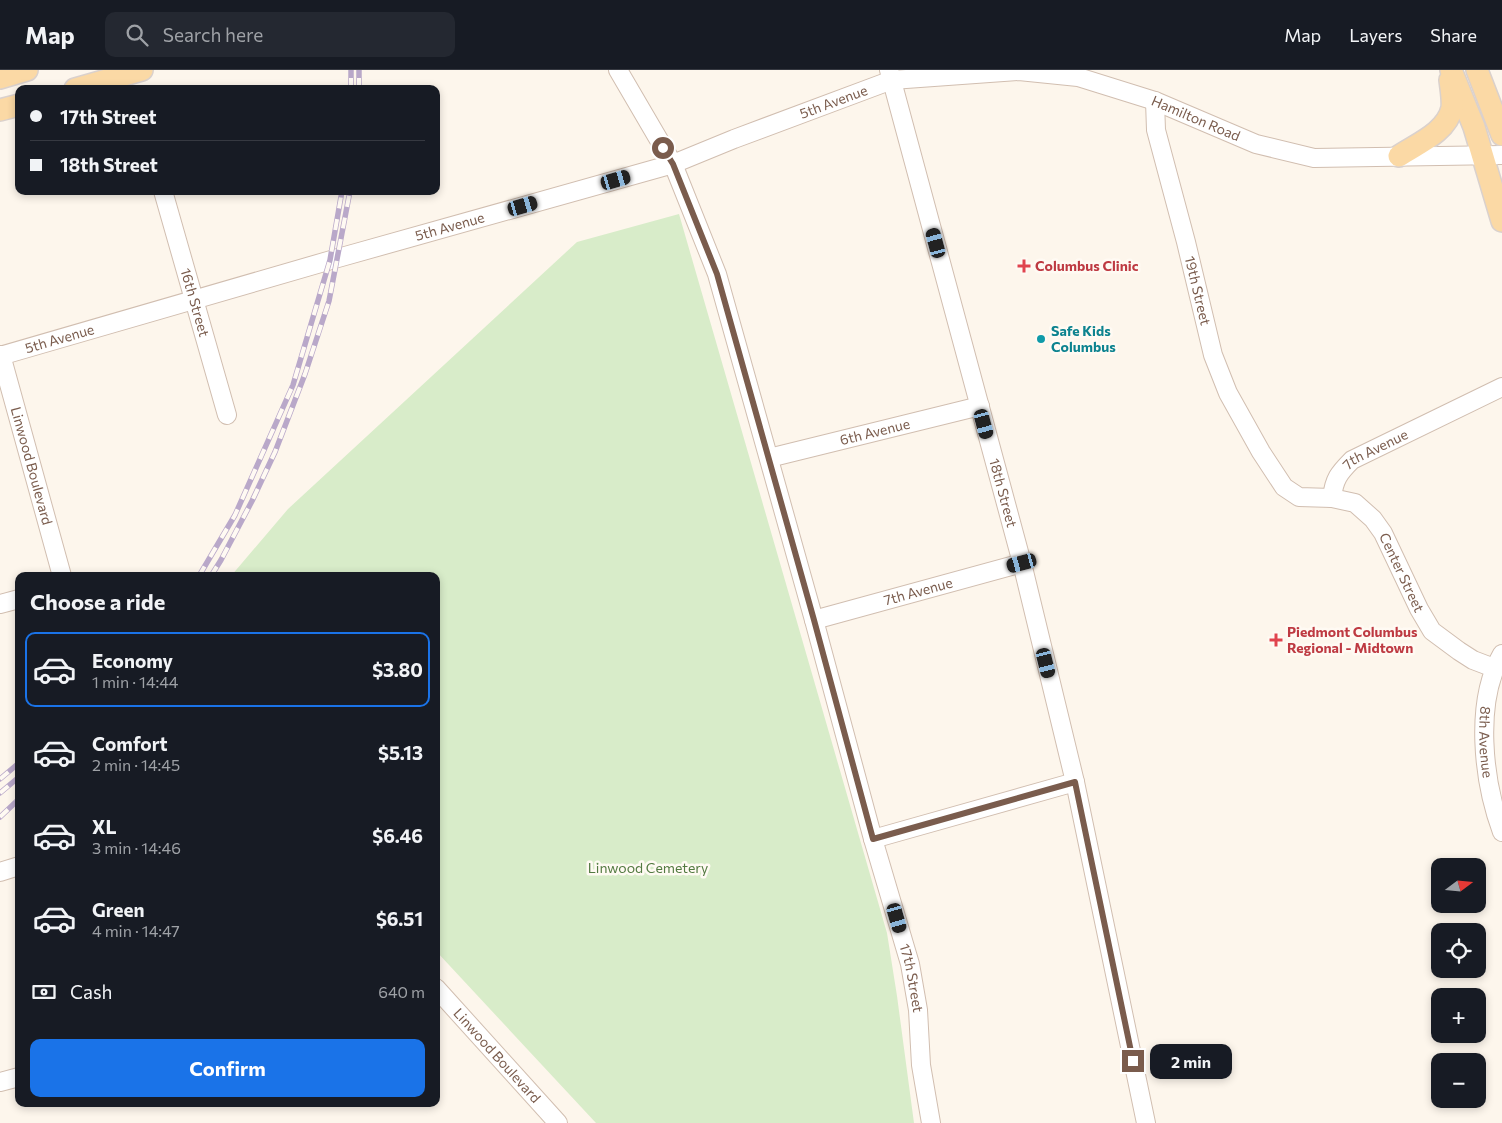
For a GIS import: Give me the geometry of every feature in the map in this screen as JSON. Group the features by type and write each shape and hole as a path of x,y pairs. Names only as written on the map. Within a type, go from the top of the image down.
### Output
{"main road":[{"path":"0,78 27,70"},
{"path":"89,85 142,70"},
{"path":"1450,70 1474,127 1492,155 1502,221"},
{"path":"1399,156 1437,131 1447,121 1452,106 1450,70"},
{"path":"1477,70 1502,135"},
{"path":"0,110 15,105"}],"street":[{"name":"17th Street","path":"618,70 673,164 717,274 873,839 910,964 918,1010 922,1065 931,1123"},
{"name":"Hamilton Road","path":"890,75 1020,71 1078,77 1155,101 1256,144 1314,158 1492,155"},
{"name":"5th Avenue","path":"0,355 673,164 890,75"},
{"name":"18th Street","path":"890,75 1022,563 1075,782 1146,1123"},
{"name":"19th Street","path":"1155,101 1156,130 1186,242 1213,355 1228,393 1284,486 1299,497 1332,498"},
{"name":"16th Street","path":"164,195 227,415"},
{"name":"Linwood Boulevard","path":"0,355 61,572"},
{"name":"7th Avenue","path":"1332,498 1333,483 1352,460 1502,387"},
{"name":"6th Avenue","path":"768,458 980,406"},
{"name":"Center Street","path":"1332,498 1354,502 1373,519 1383,532 1419,609 1432,631 1473,660 1498,661"},
{"name":"7th Avenue","path":"814,620 1022,563"},
{"path":"0,604 15,600"},
{"name":"8th Avenue","path":"1498,661 1486,711 1484,751 1493,802 1502,832"},
{"path":"873,839 1075,782"},
{"path":"0,872 15,867"},
{"name":"Linwood Boulevard","path":"440,992 558,1123"},
{"path":"0,1082 15,1078"}],"green space":[{"name":"Linwood Cemetery","path":"679,214 887,933 914,1123 596,1123 440,955 440,572 234,572 288,509 577,242"}],"railway":[{"path":"351,70 351,85"},
{"path":"359,70 359,85"},
{"path":"201,572 235,515 293,385 330,260 341,195"},
{"path":"214,572 252,501 275,452 305,374 329,301 349,195"},
{"path":"0,779 15,766"},
{"path":"0,793 15,780"},
{"path":"0,817 15,803"}],"place":[{"name":"Columbus Clinic","path":"1024,266"},
{"name":"Safe Kids Columbus","path":"1041,339"},
{"name":"Piedmont Columbus Regional - Midtown","path":"1276,640"}],"route":[{"path":"663,148 673,164 717,274 873,839 1075,782 1133,1061"}]}
